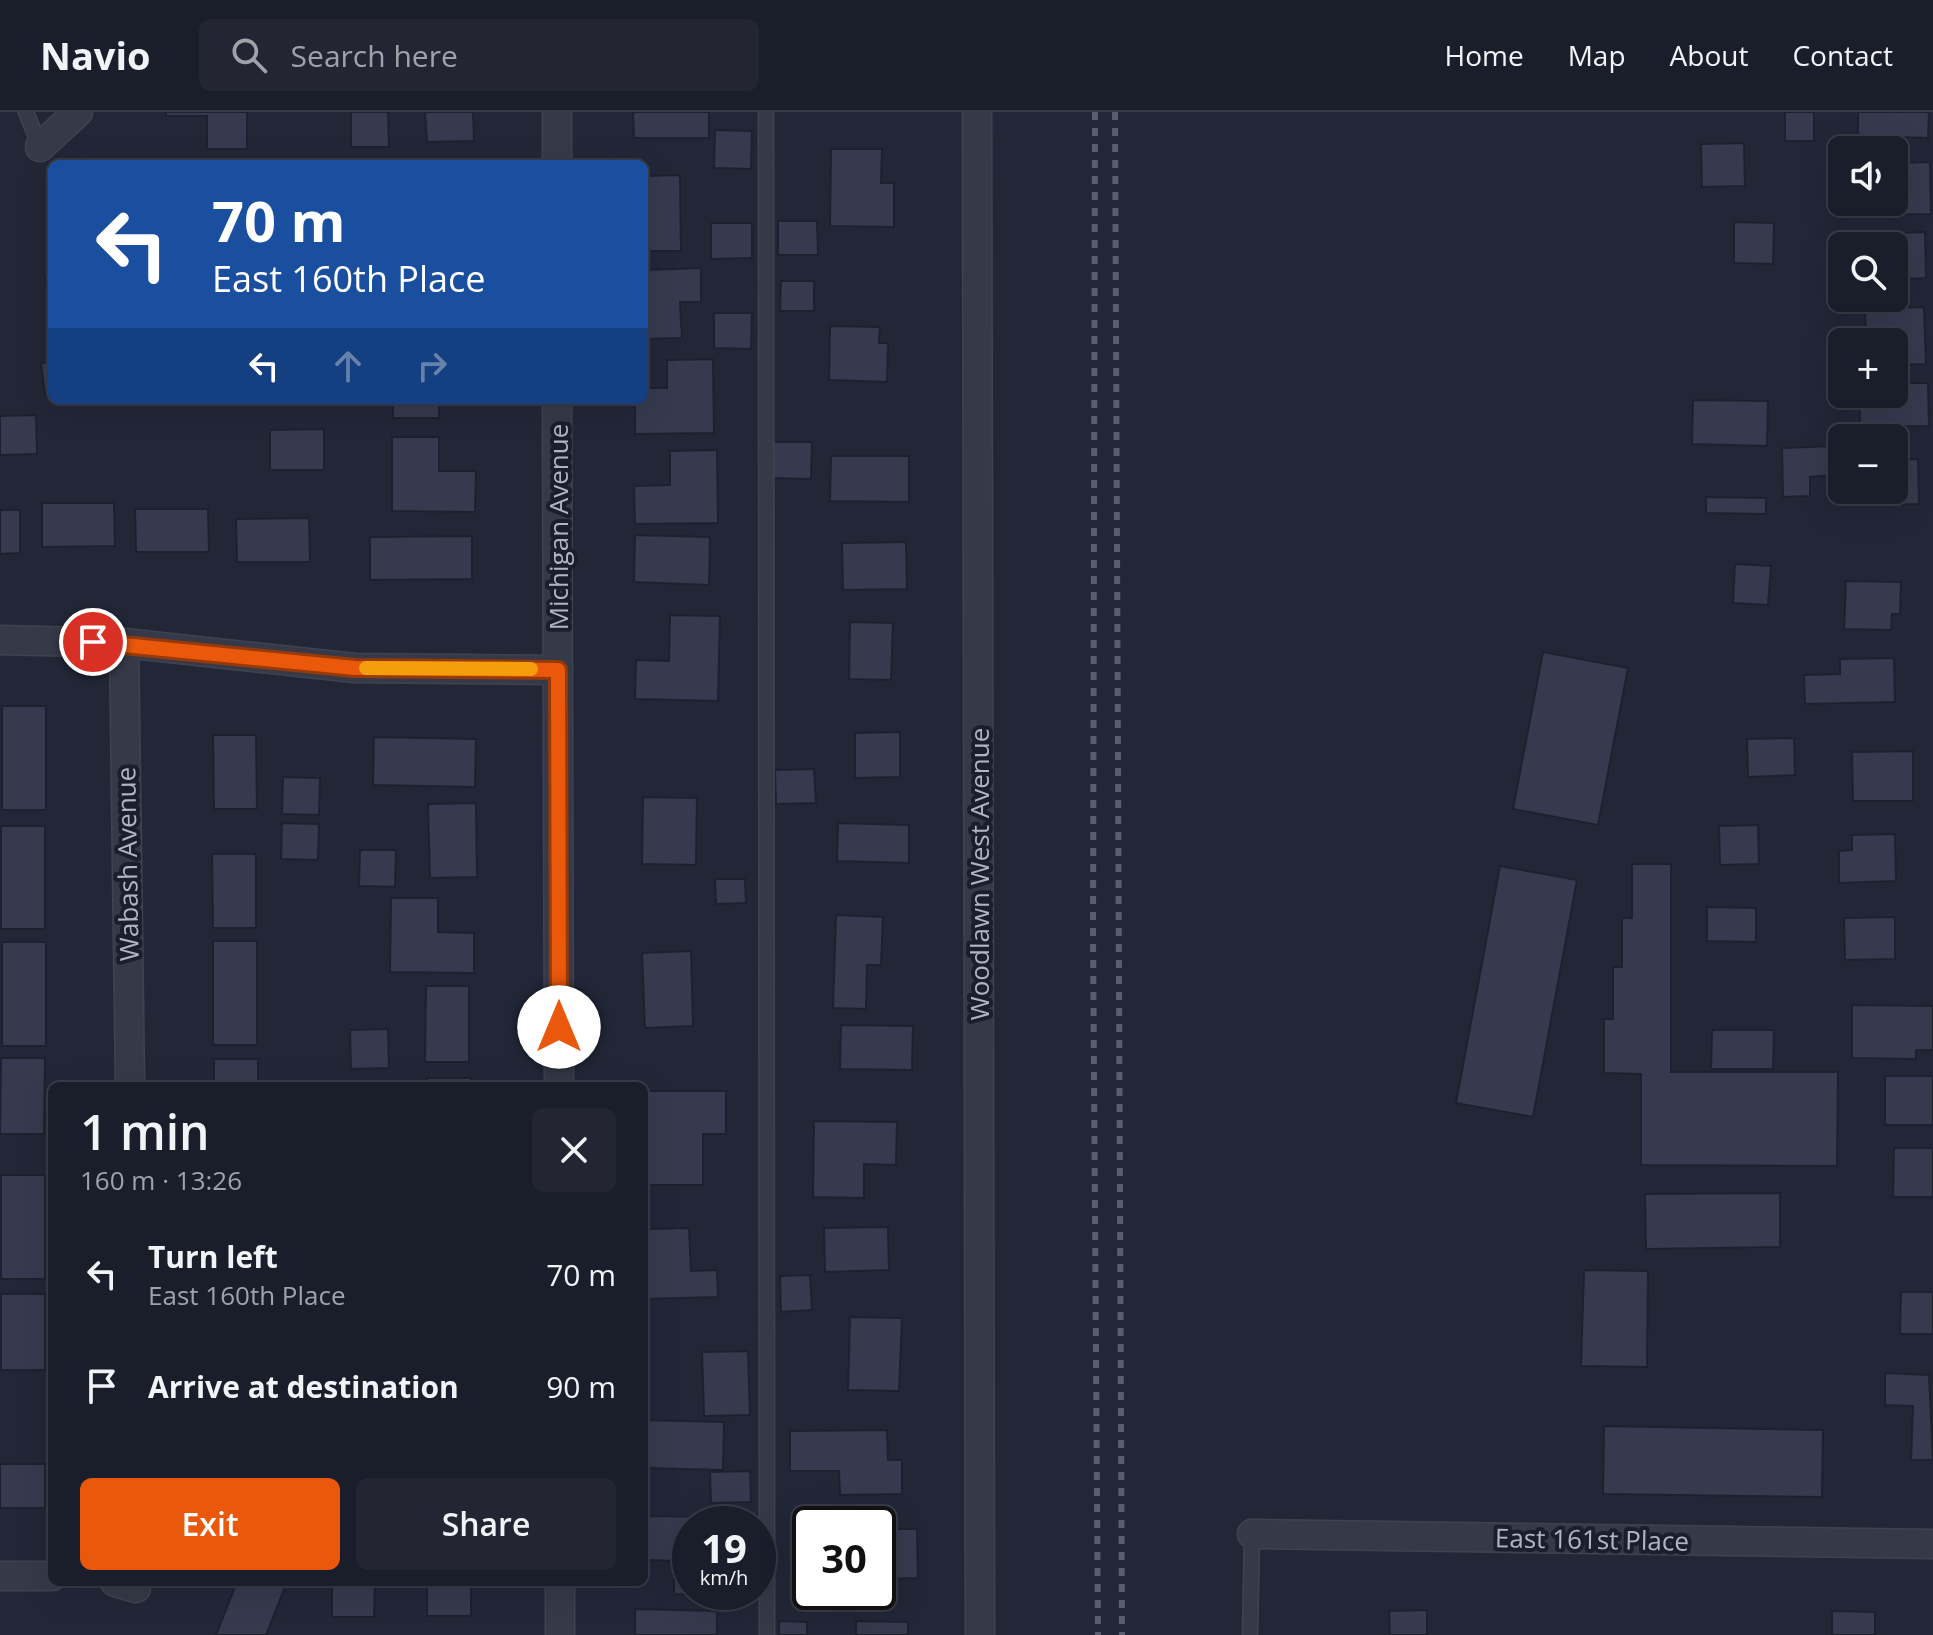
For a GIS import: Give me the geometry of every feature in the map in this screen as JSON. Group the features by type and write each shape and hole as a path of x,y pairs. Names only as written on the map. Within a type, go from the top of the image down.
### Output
{"street":[{"path":"40,147 78,112"},
{"path":"557,112 557,160"},
{"name":"Woodlawn West Avenue","path":"977,112 980,1635"},
{"name":"Michigan Avenue","path":"557,404 559,1082"},
{"path":"0,640 124,643 355,668 558,670"},
{"name":"Wabash Avenue","path":"124,643 130,1082"},
{"name":"East 161st Place","path":"1252,1534 1933,1544"},
{"path":"0,1576 48,1576"},
{"path":"560,1586 560,1635"}],"lane":[{"path":"26,112 40,147"},
{"path":"766,112 767,1635"},
{"path":"1250,1635 1252,1534"}],"building":[{"path":"166,112 247,112 247,149 207,149 207,116 166,116"},
{"path":"351,112 388,112 389,147 351,147"},
{"path":"425,112 473,112 474,141 427,142"},
{"path":"633,112 709,112 709,138 634,138"},
{"path":"1785,112 1814,112 1814,141 1785,141"},
{"path":"1858,112 1929,112 1928,138 1858,136"},
{"path":"715,130 752,131 751,169 714,168"},
{"path":"1744,143 1745,186 1702,187 1701,144"},
{"path":"831,149 882,149 881,183 894,183 894,227 830,226"},
{"path":"1930,162 1931,214 1908,214 1908,163"},
{"path":"680,175 681,251 648,251 648,176"},
{"path":"778,221 817,221 818,255 778,255"},
{"path":"1734,222 1774,223 1773,264 1734,263"},
{"path":"711,223 752,223 752,258 711,259"},
{"path":"1925,232 1926,278 1908,279 1908,233"},
{"path":"701,268 701,302 680,302 682,338 648,339 648,270"},
{"path":"48,271 48,292 44,272"},
{"path":"781,281 814,281 814,311 780,311"},
{"path":"1924,307 1926,364 1908,365 1908,328 1866,328 1865,312 1908,312 1908,308"},
{"path":"714,313 752,313 751,349 714,348"},
{"path":"830,326 880,327 879,343 888,343 887,382 829,380"},
{"path":"713,359 714,433 635,434 635,404 648,404 648,388 667,388 667,360"},
{"path":"48,362 48,395 45,395 41,363"},
{"path":"1908,383 1928,383 1929,426 1860,424 1860,408 1908,408"},
{"path":"1693,400 1768,401 1767,446 1692,444"},
{"path":"393,404 439,404 439,418 393,418"},
{"path":"36,415 37,454 0,455 0,416"},
{"path":"324,429 324,470 270,470 270,430"},
{"path":"392,437 439,437 439,471 476,471 475,512 392,511"},
{"path":"773,442 812,442 811,479 773,478"},
{"path":"1828,446 1828,476 1810,477 1810,496 1783,497 1782,448"},
{"path":"717,450 718,523 635,524 634,486 670,485 670,451"},
{"path":"831,456 909,456 909,502 830,501"},
{"path":"1908,459 1918,459 1919,504 1846,505 1908,504"},
{"path":"1706,497 1766,498 1766,514 1706,513"},
{"path":"42,503 114,503 115,546 42,547"},
{"path":"135,509 208,509 209,552 136,552"},
{"path":"0,510 20,510 20,553 0,554"},
{"path":"309,518 310,562 237,562 236,519"},
{"path":"635,535 710,537 709,585 634,582"},
{"path":"472,536 472,579 370,580 370,537"},
{"path":"906,542 907,589 843,590 842,543"},
{"path":"1735,564 1771,566 1768,605 1733,603"},
{"path":"1846,581 1901,582 1900,614 1892,614 1891,630 1844,629"},
{"path":"670,615 720,616 718,701 635,699 636,660 669,661"},
{"path":"850,622 893,623 891,680 849,679"},
{"path":"1543,652 1628,668 1598,825 1513,809"},
{"path":"1894,658 1895,702 1805,704 1804,675 1840,674 1840,659"},
{"path":"2,706 46,706 46,810 2,810"},
{"path":"900,732 900,777 855,778 855,733"},
{"path":"213,735 256,735 257,809 214,809"},
{"path":"374,737 476,739 475,787 373,785"},
{"path":"1794,738 1795,775 1748,777 1747,739"},
{"path":"1913,751 1913,801 1853,801 1852,752"},
{"path":"814,769 816,803 776,804 775,770"},
{"path":"283,777 320,778 319,815 282,814"},
{"path":"643,797 697,798 696,865 642,864"},
{"path":"476,803 477,877 430,878 428,804"},
{"path":"282,823 319,824 318,860 281,859"},
{"path":"838,823 909,825 909,863 837,861"},
{"path":"1758,825 1759,864 1720,865 1719,826"},
{"path":"1,826 45,826 45,929 1,929"},
{"path":"1895,834 1896,881 1839,883 1839,851 1852,850 1852,835"},
{"path":"360,850 396,850 395,887 359,886"},
{"path":"212,854 256,854 256,928 213,928"},
{"path":"1632,864 1671,864 1671,1072 1838,1072 1837,1166 1641,1165 1641,1074 1604,1073 1604,1019 1613,1019 1613,967 1622,967 1622,918 1632,918"},
{"path":"1500,866 1577,880 1533,1117 1456,1103"},
{"path":"715,879 745,879 746,903 716,904"},
{"path":"391,898 438,898 438,932 474,933 474,973 390,972"},
{"path":"1707,907 1756,908 1756,942 1707,941"},
{"path":"836,915 883,917 881,965 867,965 866,1009 833,1008"},
{"path":"1895,917 1895,959 1845,960 1844,918"},
{"path":"213,941 257,941 257,1045 213,1045"},
{"path":"2,942 46,942 46,1046 2,1046"},
{"path":"691,951 693,1026 645,1028 642,953"},
{"path":"426,986 469,986 469,1062 425,1062"},
{"path":"1852,1005 1933,1006 1933,1050 1916,1050 1916,1059 1852,1058"},
{"path":"841,1025 913,1026 912,1070 840,1069"},
{"path":"388,1029 389,1068 351,1069 350,1030"},
{"path":"1712,1030 1774,1030 1773,1069 1711,1069"},
{"path":"1,1058 45,1058 44,1134 0,1134"},
{"path":"214,1059 258,1059 258,1082 214,1082"},
{"path":"1885,1076 1933,1076 1933,1125 1885,1125"},
{"path":"427,1078 471,1078 471,1082 427,1082"},
{"path":"648,1091 726,1091 726,1134 703,1134 703,1185 649,1185"},
{"path":"814,1121 897,1122 896,1165 864,1164 864,1198 813,1197"},
{"path":"1894,1148 1933,1148 1933,1197 1893,1197"},
{"path":"1,1175 45,1175 45,1279 1,1279"},
{"path":"1780,1193 1780,1247 1646,1249 1645,1194"},
{"path":"888,1227 889,1270 825,1272 824,1228"},
{"path":"689,1228 691,1271 717,1270 718,1297 648,1299 648,1229"},
{"path":"1584,1270 1648,1271 1647,1367 1581,1366"},
{"path":"810,1275 812,1310 781,1312 780,1276"},
{"path":"1901,1292 1933,1292 1933,1334 1900,1334"},
{"path":"1,1294 45,1294 45,1370 1,1370"},
{"path":"850,1317 902,1318 899,1391 848,1390"},
{"path":"748,1351 750,1415 704,1416 702,1352"},
{"path":"1885,1373 1929,1375 1933,1460 1911,1460 1913,1406 1885,1405"},
{"path":"648,1420 724,1422 723,1470 648,1468"},
{"path":"1604,1426 1823,1430 1822,1497 1603,1494"},
{"path":"887,1430 888,1460 902,1460 902,1494 840,1495 839,1471 790,1471 790,1431"},
{"path":"0,1464 45,1464 45,1508 0,1508"},
{"path":"750,1471 751,1502 711,1503 710,1472"},
{"path":"648,1516 672,1516 672,1561 648,1560"},
{"path":"896,1529 917,1529 918,1578 896,1579"},
{"path":"235,1586 285,1586 266,1635 216,1635"},
{"path":"332,1586 375,1586 374,1617 332,1617"},
{"path":"427,1586 471,1586 471,1616 427,1616"},
{"path":"635,1609 717,1611 717,1635 635,1635"},
{"path":"1427,1610 1427,1635 1390,1635 1389,1611"},
{"path":"1832,1611 1875,1612 1875,1635 1832,1635"},
{"path":"779,1621 807,1622 807,1635 779,1635"},
{"path":"856,1621 908,1622 908,1635 856,1635"}],"railway":[{"path":"1095,112 1093,934 1098,1635"},
{"path":"1115,112 1122,1635"}],"slow traffic":[{"path":"366,668 531,669"}],"route":[{"path":"93,642 355,668 558,670 559,1027"}]}
